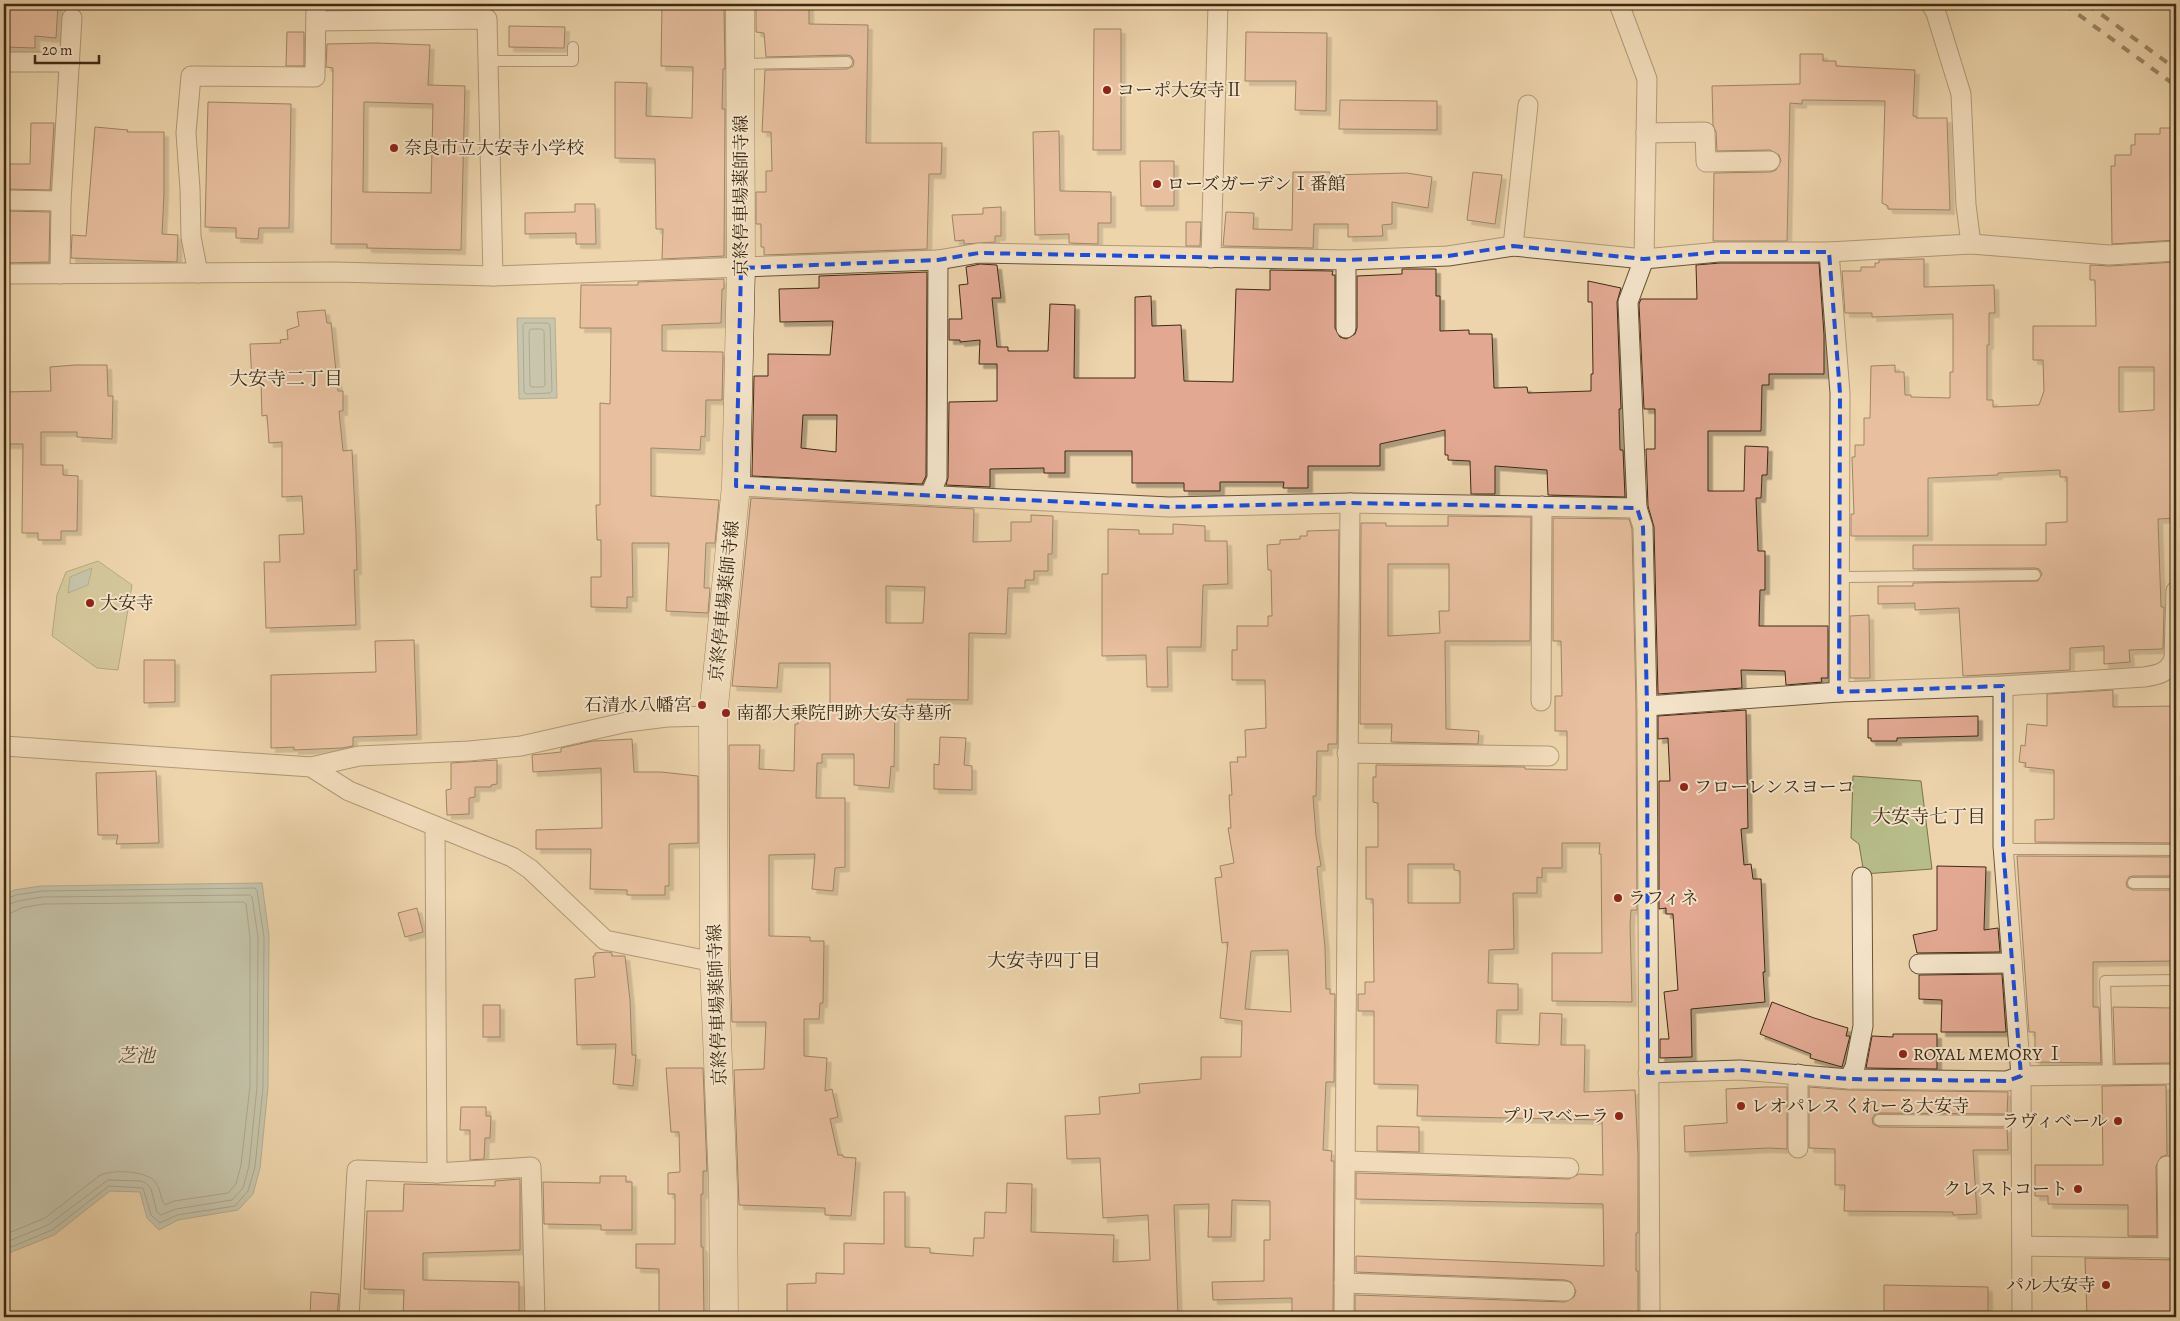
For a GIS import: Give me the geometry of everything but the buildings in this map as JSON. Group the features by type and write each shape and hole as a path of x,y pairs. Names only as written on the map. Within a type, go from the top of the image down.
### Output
{"main road":[{"name":"京終停車場薬師寺線","path":"724,1317 723,1186 714,962 713,716 736,486 741,268 740,4"}],"street":[{"path":"1211,258 1218,4"},
{"path":"1619,4 1647,78 1644,259 1628,302 1637,508 1642,527 1647,706 1650,1317"},
{"path":"1931,4 1936,13 1961,94 1966,205 1971,244"},
{"path":"198,273 191,237 186,133 191,76 315,77 316,12 449,12 487,19 493,276"},
{"path":"60,274 62,98 70,62 72,18"},
{"path":"4,62 70,62"},
{"path":"1513,246 1528,105"},
{"path":"1646,133 1705,132 1706,162 1770,161"},
{"path":"4,200 61,201"},
{"path":"4,274 335,272 493,276 938,260 979,253 1346,260 1448,256 1513,246 1644,259 1719,252 1829,252 1971,244 2109,255 2176,251"},
{"path":"1829,252 1840,394 1839,692"},
{"path":"930,495 936,478 938,260"},
{"path":"1346,260 1346,328"},
{"path":"736,486 1169,507 1350,504 1637,508"},
{"path":"1344,1317 1347,1161 1347,753 1350,700 1350,504"},
{"path":"1541,701 1542,506"},
{"path":"1647,706 1839,692 2003,686 2144,678 2161,674 2175,659 2176,591"},
{"path":"2003,686 2003,846 2021,1076 2022,1317"},
{"path":"4,746 312,767 359,756 469,752 521,746 627,722 667,717 713,716"},
{"path":"1347,753 1549,756"},
{"path":"312,767 349,791 512,857 530,870 605,940 714,962"},
{"path":"435,827 437,1173"},
{"path":"1849,1079 1855,1067 1863,1026 1862,877"},
{"path":"1919,964 2012,963"},
{"path":"1648,1073 1740,1070 1849,1079 2007,1081 2021,1076 2176,1074"},
{"path":"1798,1074 1798,1148"},
{"path":"1347,1161 1569,1168"},
{"path":"2022,1246 2172,1248 2167,1166"},
{"path":"348,1317 357,1170 437,1173 531,1167 535,1317"},
{"path":"1344,1283 1565,1292"}],"lane":[{"path":"488,60 573,60 573,47"},
{"path":"740,64 847,62"},
{"path":"1838,572 1848,577 2035,575"},
{"path":"2003,846 2014,849 2176,850"},
{"path":"2133,883 2176,883"},
{"path":"2108,1074 2105,981 2176,980"},
{"path":"1879,1120 2022,1121"}],"highlighted area":[{"path":"1513,246 1644,259 1719,252 1829,252 1840,393 1839,692 2003,686 2003,846 2021,1076 2007,1081 1849,1079 1740,1070 1648,1073 1647,706 1643,527 1637,508 1350,503 1169,507 736,486 741,268 938,260 979,253 1346,260 1448,256"}],"green space":[{"path":"98,561 132,585 118,670 97,668 52,636 57,595 66,572"},
{"path":"1853,776 1921,781 1932,869 1864,874 1859,844 1851,838"}],"water":[{"path":"517,318 555,318 557,398 519,399"},
{"path":"92,568 88,585 68,593 70,577"},
{"name":"芝池","path":"262,883 269,936 268,1087 260,1168 253,1194 238,1210 178,1220 159,1230 147,1218 140,1192 110,1191 54,1235 4,1255 4,896 14,890 41,886"}],"railway":[{"path":"2064,4 2176,86"},
{"path":"2087,4 2176,69"}],"place":[{"name":"コーポ大安寺Ⅱ","path":"1107,90"},
{"name":"奈良市立大安寺小学校","path":"394,148"},
{"name":"ローズガーデンⅠ番館","path":"1157,184"},
{"name":"大安寺","path":"90,603"},
{"name":"石清水八幡宮","path":"702,705"},
{"name":"南都大乗院門跡大安寺墓所","path":"726,713"},
{"name":"フローレンスヨーコ","path":"1684,787"},
{"name":"ラフィネ","path":"1618,898"},
{"name":"ROYAL MEMORY Ⅰ","path":"1903,1054"},
{"name":"レオパレス くれーる大安寺","path":"1741,1106"},
{"name":"プリマベーラ","path":"1619,1116"},
{"name":"ラヴィベール","path":"2118,1121"},
{"name":"クレストコート","path":"2078,1189"},
{"name":"パル大安寺","path":"2106,1285"}],"district":[{"name":"大安寺二丁目","path":"286,379"},
{"name":"大安寺七丁目","path":"1929,817"},
{"name":"大安寺四丁目","path":"1044,961"}]}
